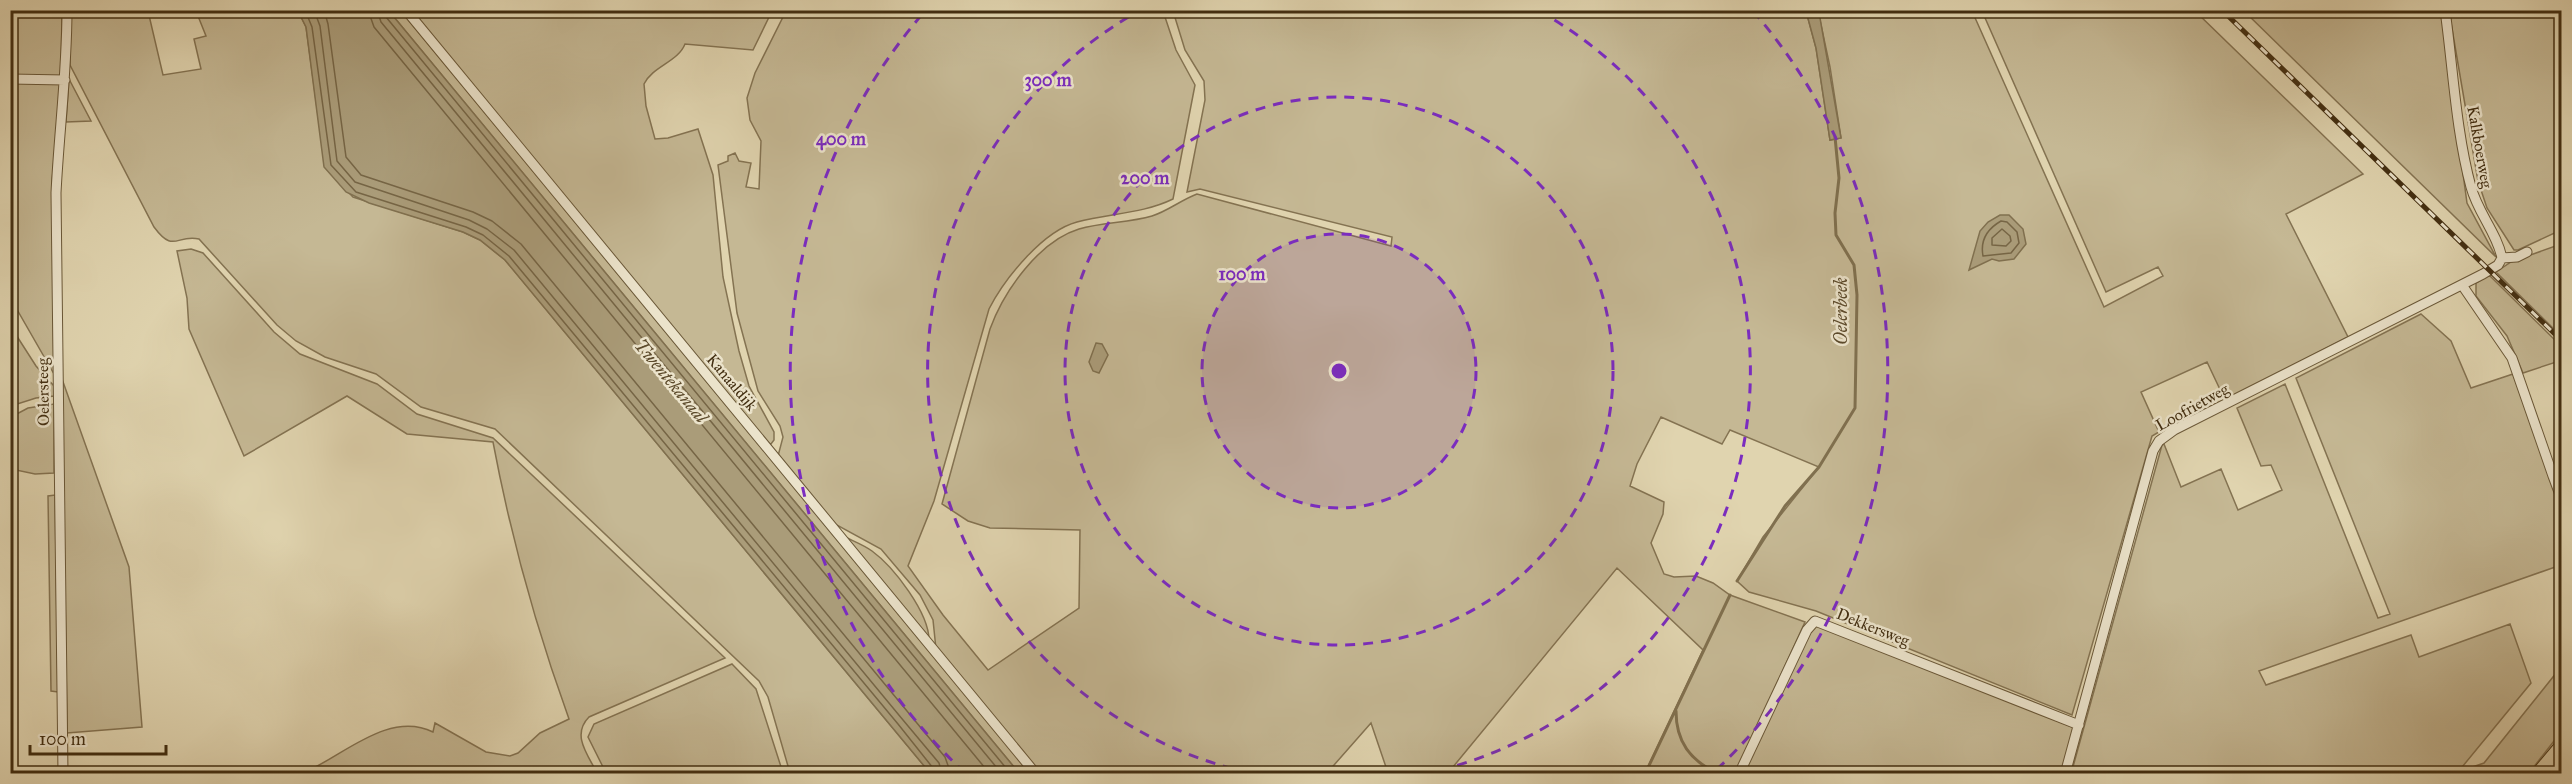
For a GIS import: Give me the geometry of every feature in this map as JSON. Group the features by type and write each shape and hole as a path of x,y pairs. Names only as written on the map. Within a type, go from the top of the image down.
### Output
{"highway":[{"path":"2541,774 2562,749"}],"street":[{"name":"Oelersteeg","path":"63,774 56,193 65,80 67,10"},
{"name":"Kanaaldijk","path":"406,10 1036,774"},
{"name":"Kalkboerweg","path":"2445,10 2470,185 2481,216 2500,247 2502,258"},
{"path":"10,79 65,80"},
{"path":"2502,258 2517,257 2527,252"},
{"name":"Loofrietweg","path":"2066,774 2152,452 2159,441 2174,430 2483,274 2498,265 2502,258"},
{"path":"2462,285 2499,335 2512,358 2557,475 2562,500"},
{"name":"Dekkersweg","path":"1739,774 1807,630 1815,621 2079,725"}],"shaded area":[{"path":"10,11 62,11 61,77 11,75"},
{"path":"69,11 148,11 163,75 201,69 194,39 206,36 196,11 298,11 306,27 325,167 353,197 463,232 480,240 505,260 930,773 790,773 768,697 759,681 495,429 421,407 376,374 325,357 296,341 277,325 199,239 166,240 154,227 70,65"},
{"path":"389,11 401,11 1030,773 1019,773"},
{"path":"411,11 772,11 753,50 685,44 677,55 653,73 644,84 646,106 655,139 668,138 698,129 713,175 723,277 739,351 749,386 774,432 774,440 771,444 767,443"},
{"path":"786,11 1163,11 1176,50 1195,85 1173,199 1150,208 1089,219 1064,227 1038,245 1026,257 989,309 934,501 908,566 943,615 988,670 1079,608 1080,530 990,528 968,521 942,504 990,329 1004,299 1037,256 1064,235 1079,229 1152,216 1197,194 1391,246 1392,237 1200,189 1187,192 1205,100 1204,81 1185,50 1173,11 1806,11 1816,48 1830,140 1841,138 1830,67 1818,11 1972,11 2104,307 2163,276 2158,267 2106,292 1982,11 2195,11 2363,174 2286,214 2348,337 2225,400 2207,362 2141,392 2159,432 2152,436 2072,715 1816,611 1749,592 1737,581 1763,537 1819,467 1730,430 1722,444 1661,417 1637,464 1630,486 1664,502 1663,514 1651,543 1664,574 1674,577 1696,576 1713,583 1730,595 1805,622 1736,773 1645,773 1703,650 1617,568 1448,773 1388,773 1371,723 1327,773 1040,774 936,649 933,620 920,595 881,549 833,523 778,456 783,437 780,426 758,391 737,313 718,165 728,161 728,156 735,153 739,161 751,163 746,187 759,189 761,141 750,120 747,98 755,73"},
{"path":"2244,11 2441,11 2467,203 2496,257"},
{"path":"2449,11 2561,11 2561,230 2518,250 2514,250 2487,208 2478,181"},
{"path":"69,79 91,121 66,122"},
{"path":"10,83 61,83 52,182 54,374 11,299"},
{"path":"2561,244 2561,336 2496,272 2511,262"},
{"path":"191,249 203,253 274,332 300,354 377,384 417,414 493,438 725,658 589,717 581,731 581,738 597,773 303,773 366,738 399,727 416,727 433,732 435,723 486,752 510,756 518,753 540,733 569,719 525,582 493,442 407,434 347,396 244,456 189,329 187,298 177,251"},
{"path":"2489,275 2561,346 2561,367 2556,362 2523,373 2507,336 2476,296 2476,283"},
{"path":"2421,314 2451,341 2471,388 2513,374 2561,509 2561,565 2259,671 2266,685 2411,635 2419,657 2510,624 2531,683 2458,772 2484,763 2561,667 2561,732 2529,773 2071,774 2162,445 2164,444 2181,487 2221,469 2238,510 2282,490 2271,465 2261,466 2237,408 2285,384 2378,618 2390,614 2296,378"},
{"path":"11,327 36,366 54,386 54,396 36,398 11,406"},
{"path":"62,379 129,567 142,727 67,733"},
{"path":"54,404 54,473 35,474 11,469 11,417 28,408"},
{"path":"55,495 58,692 51,691 48,496"},
{"path":"843,536 872,551 900,579 917,604 929,640"},
{"path":"1816,624 2075,728 2061,773 1743,774 1807,634"},
{"path":"732,664 756,689 783,773 606,773 588,737 594,724"}],"water":[{"name":"Twentekanaal","path":"298,11 389,11 1019,773 930,773 505,260 480,240 463,232 369,203 346,192 324,167 306,27"},
{"path":"1806,11 1818,11 1820,18 1841,138 1830,140 1816,48"},
{"path":"2000,215 2009,215 2023,229 2026,244 2014,259 1999,261 1992,259 1969,270 1980,231 1988,222"},
{"path":"1096,343 1102,344 1108,355 1099,373 1093,371 1089,362"}],"waterway":[{"name":"Oelerbeek","path":"1737,581 1785,506 1819,467 1855,408 1857,295 1854,265 1836,235 1835,213 1839,178 1835,137"},
{"name":"Oelerbeek","path":"1645,774 1730,595"},
{"path":"1676,711 1679,732 1686,749 1700,763 1718,774"}],"railway":[{"path":"2222,10 2562,341"}]}
